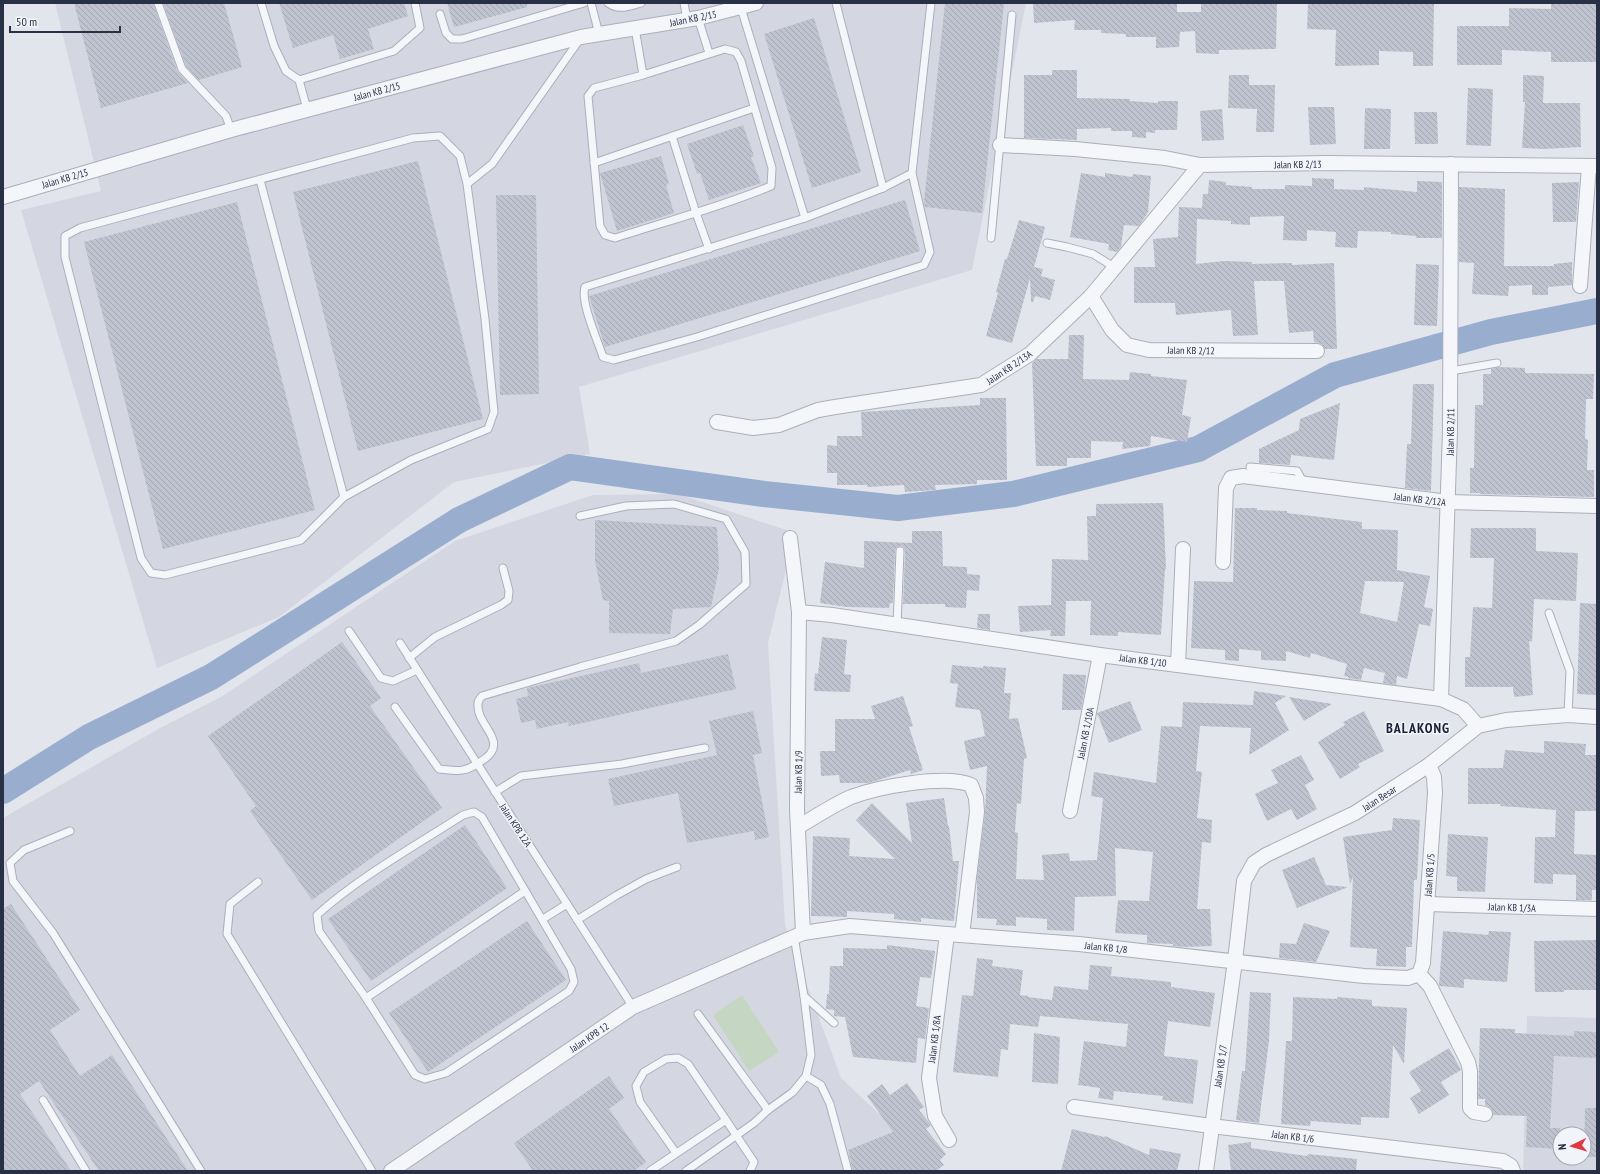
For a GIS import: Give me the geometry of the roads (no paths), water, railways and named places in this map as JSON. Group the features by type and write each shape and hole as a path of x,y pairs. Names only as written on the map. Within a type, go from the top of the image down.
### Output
{"street":[{"name":"Jalan KB 2/15","path":"3,197 231,130 581,37 693,19 756,3"},
{"name":"Jalan KB 2/13","path":"1000,145 1075,149 1165,158 1200,165 1326,163 1593,166"},
{"name":"Jalan KB 2/11","path":"1440,699 1448,502 1451,306 1451,164"},
{"name":"Jalan KB 2/13A","path":"717,422 754,428 779,425 818,410 981,386 1030,354 1091,296 1200,165"},
{"path":"1580,286 1593,166"},
{"name":"Jalan KB 2/12","path":"1091,296 1112,330 1127,345 1149,350 1317,351"},
{"name":"Jalan KB 2/12A","path":"1223,562 1226,488 1231,478 1247,472 1304,484 1448,502 1597,506"},
{"name":"Jalan KB 1/9","path":"790,538 799,612 799,934"},
{"path":"1178,665 1184,550"},
{"name":"Jalan KB 1/10","path":"799,612 832,615 897,626 1100,655 1440,699 1464,709 1478,726"},
{"name":"Jalan KB 1/10A","path":"1070,811 1100,655"},
{"name":"Jalan Besar","path":"1235,961 1244,881 1254,863 1266,855 1355,813 1430,765 1478,726 1506,720 1568,715 1597,716"},
{"name":"Jalan KB 1/5","path":"1413,976 1423,963 1435,793 1434,777 1430,765"},
{"path":"798,827 850,797 875,790 910,784 946,781 962,781 971,785 976,798 977,812 962,935"},
{"name":"Jalan KB 1/3A","path":"1427,904 1597,909"},
{"name":"Jalan KB 1/8","path":"799,934 850,926 1079,944 1364,976 1413,976"},
{"name":"Jalan KPB 12","path":"391,1171 633,1007 799,934"},
{"name":"Jalan KB 1/8A","path":"947,934 929,1078 935,1116 949,1140"},
{"name":"Jalan KB 1/7","path":"1206,1171 1211,1126 1235,961"},
{"path":"1413,976 1430,986 1468,1062 1470,1071 1470,1108 1474,1112 1485,1114"},
{"name":"Jalan KB 1/6","path":"1074,1107 1211,1126 1503,1161 1512,1168"}],"lane":[{"path":"158,3 182,69 226,116 231,130"},
{"path":"260,3 274,46 286,71 299,80 307,110"},
{"path":"299,80 394,50 420,28 415,3"},
{"path":"440,14 446,34 452,39 462,39 584,3"},
{"path":"591,3 599,34"},
{"path":"608,3 614,7 624,7 640,3"},
{"path":"684,3 708,53"},
{"path":"836,3 883,188"},
{"path":"912,173 883,188 805,218 585,287 585,303 603,357 614,360 697,337 924,265 930,252 912,173 932,3"},
{"path":"741,8 805,218"},
{"path":"991,238 1012,15"},
{"path":"635,28 643,75"},
{"path":"467,184 492,164 581,37"},
{"path":"725,49 736,52 741,61 772,168 772,186 696,213 614,238 605,235 600,226 588,96 594,88 643,75 708,53 725,49"},
{"path":"594,163 754,108"},
{"path":"440,136 460,156 467,184 485,319 494,412 488,429 411,460 344,497 301,540 165,576 151,573 141,558 65,257 65,236 80,228 260,180 413,138 440,136"},
{"path":"672,136 709,249"},
{"path":"260,180 344,497"},
{"path":"1047,243 1093,254 1114,267"},
{"path":"1450,368 1498,363"},
{"path":"395,707 439,769 462,772 490,756 494,748 493,739 479,712 478,703 482,696 676,641 699,625 746,584 745,552 726,519 674,504 626,506 580,516"},
{"path":"897,626 900,550"},
{"path":"409,658 435,637 502,606 508,600 509,591 503,568"},
{"path":"1549,613 1570,671 1568,715"},
{"path":"348,631 381,678 393,681 417,670"},
{"name":"Jalan KPB 12A","path":"400,643 633,1007"},
{"path":"495,792 522,776 542,772 622,764 705,748"},
{"path":"474,812 482,817 526,891 571,969 574,982 569,991 446,1073 425,1079 415,1075 366,998 319,931 317,915 330,903 377,870 463,815 474,812"},
{"path":"70,831 24,850 10,863 13,881 53,933 200,1171"},
{"path":"577,920 646,879 677,867"},
{"path":"258,882 230,904 227,934 372,1171"},
{"path":"366,998 526,891"},
{"path":"542,919 567,904"},
{"name":"Jalan KB 1/9","path":"799,934 811,1056 806,1076"},
{"path":"804,996 834,1023"},
{"path":"698,1014 768,1110"},
{"path":"676,1153 640,1102 636,1086 644,1072 666,1059 678,1058 688,1064 754,1162 750,1171"},
{"path":"686,1171 754,1123 768,1110 793,1092 806,1076 822,1085 830,1104 848,1171"},
{"path":"43,1100 86,1171"},
{"path":"650,1171 726,1120"}],"waterway":[{"path":"3,791 89,737 211,677 459,520 570,467 764,494 898,508 1013,494 1198,449 1335,375 1491,332 1597,311"}],"district":[{"name":"BALAKONG","path":"1418,728"}]}
